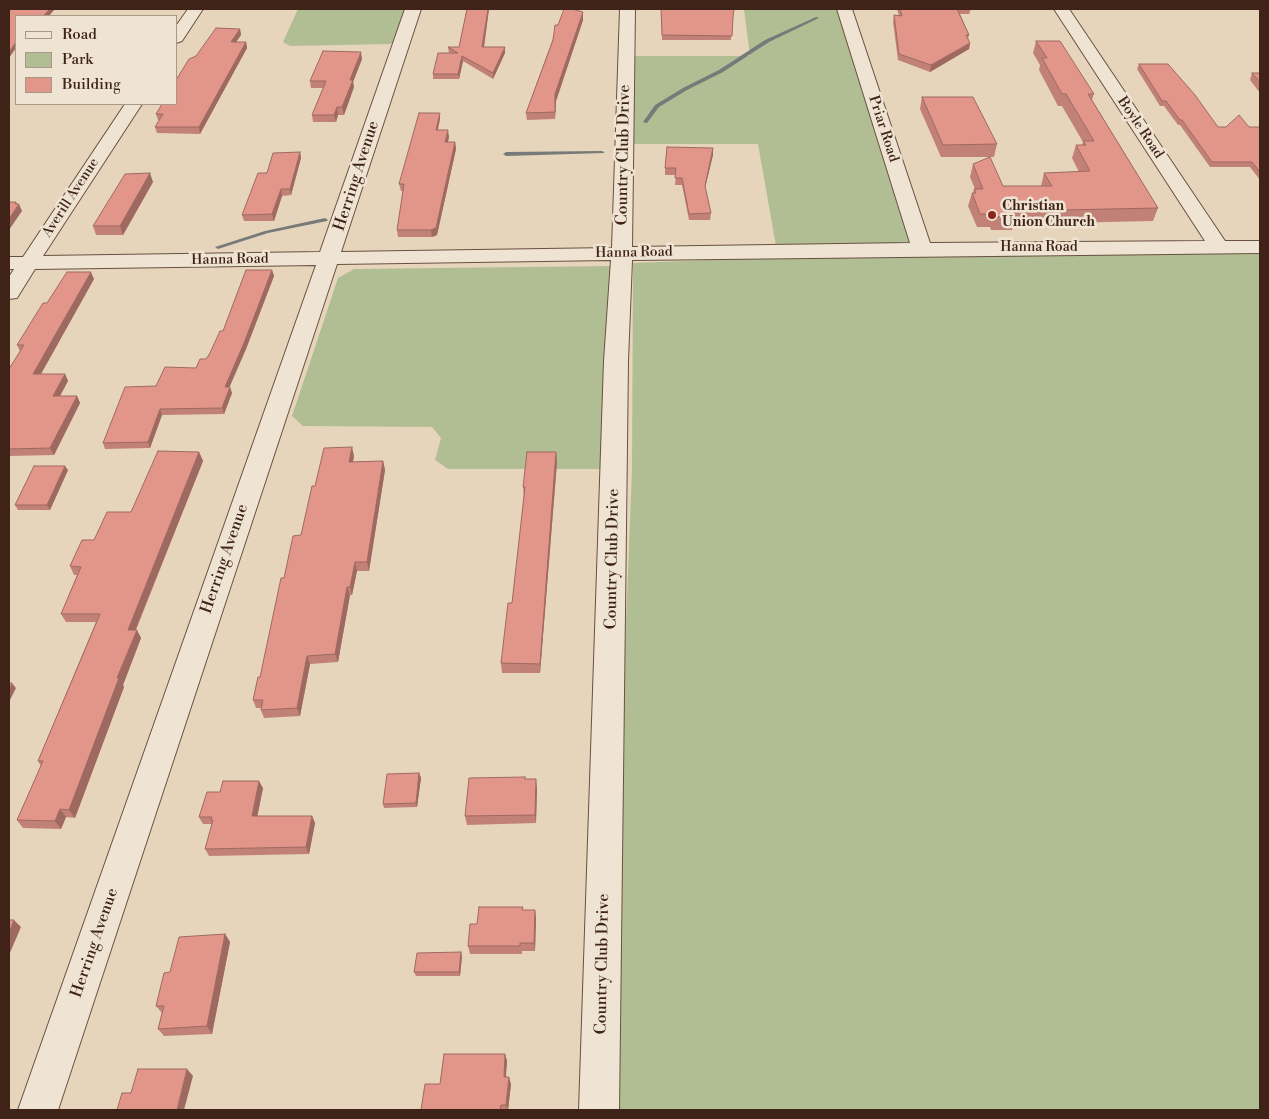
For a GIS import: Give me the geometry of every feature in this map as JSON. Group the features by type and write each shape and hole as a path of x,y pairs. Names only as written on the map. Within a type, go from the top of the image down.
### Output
{"street":[{"path":"178,35 195,9"},
{"name":"Herring Avenue","path":"38,1110 330,258 413,9"},
{"name":"Country Club Drive","path":"599,1110 616,361 622,254 627,9"},
{"name":"Priar Road","path":"844,9 922,249"},
{"name":"Boyle Road","path":"1062,9 1219,247"},
{"name":"Averill Avenue","path":"9,293 19,263 132,105"},
{"name":"Hanna Road","path":"19,263 922,249 1260,247"}],"green space":[{"path":"298,9 410,9 399,40 390,44 290,46 283,42"},
{"path":"744,9 842,9 910,244 776,246 758,144 633,144 634,56 750,56"},
{"path":"1260,252 1260,1110 616,1110 620,776 632,469 633,263 783,257"},
{"path":"611,266 601,469 448,469 435,460 441,438 432,427 303,426 292,416 338,278 354,269"}],"building":[{"path":"11,9 50,9 44,15 15,15 15,43 9,52 9,11"},
{"path":"467,9 488,9 482,47 505,47 493,73 462,56 458,74 433,74 438,53 458,53 448,47 459,47"},
{"path":"564,9 583,12 555,94 555,112 526,113 553,40 555,25 558,25"},
{"path":"661,9 734,9 732,36 662,35"},
{"path":"900,9 957,9 969,35 966,35 970,43 931,65 899,54 894,15 902,16"},
{"path":"216,28 240,29 231,42 246,42 199,127 155,127 163,114 156,114 161,105 178,105 178,77 189,59 196,56"},
{"path":"1036,41 1060,41 1094,94 1088,94 1158,208 1013,211 1016,216 994,217 993,214 980,214 972,193 976,193 974,189 983,189 973,164 990,157 1003,186 1052,186 1044,173 1090,171 1076,145 1086,145 1083,141 1094,141 1066,94 1062,94 1042,58 1047,58"},
{"path":"323,51 361,52 350,80 353,80 342,107 337,107 334,115 312,115 326,81 310,81"},
{"path":"1139,64 1168,64 1195,95 1218,127 1226,127 1239,115 1249,127 1260,127 1260,172 1252,162 1212,162 1182,120 1180,120 1166,101 1162,101"},
{"path":"1252,73 1260,73 1260,82"},
{"path":"922,97 973,97 997,144 943,145"},
{"path":"419,113 440,113 436,130 448,130 445,142 455,142 436,228 431,230 397,230 404,184 399,184"},
{"path":"667,147 713,148 705,186 711,213 689,214 682,178 675,178 676,168 665,168"},
{"path":"300,152 290,189 281,189 272,214 242,215 258,173 267,173 273,153"},
{"path":"150,173 120,226 93,226 125,174"},
{"path":"9,202 19,204 9,219"},
{"path":"246,270 272,270 225,387 230,387 222,408 160,409 148,442 103,443 125,387 156,386 165,367 196,368 200,359 206,359 220,331 223,331"},
{"path":"67,272 91,272 33,374 65,374 53,396 77,396 50,448 9,449 9,369 24,345 17,345 43,303 47,303"},
{"path":"352,447 349,462 383,461 367,562 355,562 350,587 347,587 335,654 307,656 297,708 261,710 263,700 253,700 258,677 260,677 281,578 284,578 293,536 301,535 312,486 315,486 324,448"},
{"path":"158,451 199,452 128,630 137,630 117,678 119,678 69,810 60,809 55,821 17,820 43,761 38,761 100,614 61,614 81,567 70,566 82,540 94,540 107,512 131,512"},
{"path":"527,452 556,452 540,664 501,663 508,603 512,603"},
{"path":"34,466 65,466 47,505 15,505"},
{"path":"419,773 416,803 383,804 387,774"},
{"path":"525,777 525,779 536,779 535,815 465,816 469,778"},
{"path":"223,781 259,781 252,816 312,816 306,847 205,849 213,820 211,820 212,817 199,817 207,792 220,792"},
{"path":"479,907 523,907 522,910 535,910 534,943 520,943 520,946 468,946 470,924 477,924"},
{"path":"9,920 14,920 9,933"},
{"path":"225,934 207,1026 158,1029 164,1006 156,1006 164,973 170,972 179,937"},
{"path":"461,952 459,972 414,972 417,953"},
{"path":"444,1054 505,1054 504,1077 509,1077 506,1105 501,1105 500,1110 421,1110 425,1084 440,1084"},
{"path":"138,1069 187,1069 177,1110 117,1110 122,1093 131,1093"}],"waterway":[{"path":"645,122 657,106 685,89 721,71 767,41 817,18"},
{"path":"506,154 602,152"},
{"path":"218,247 267,232 325,220"}],"place":[{"name":"Christian Union Church","path":"992,215"}]}
